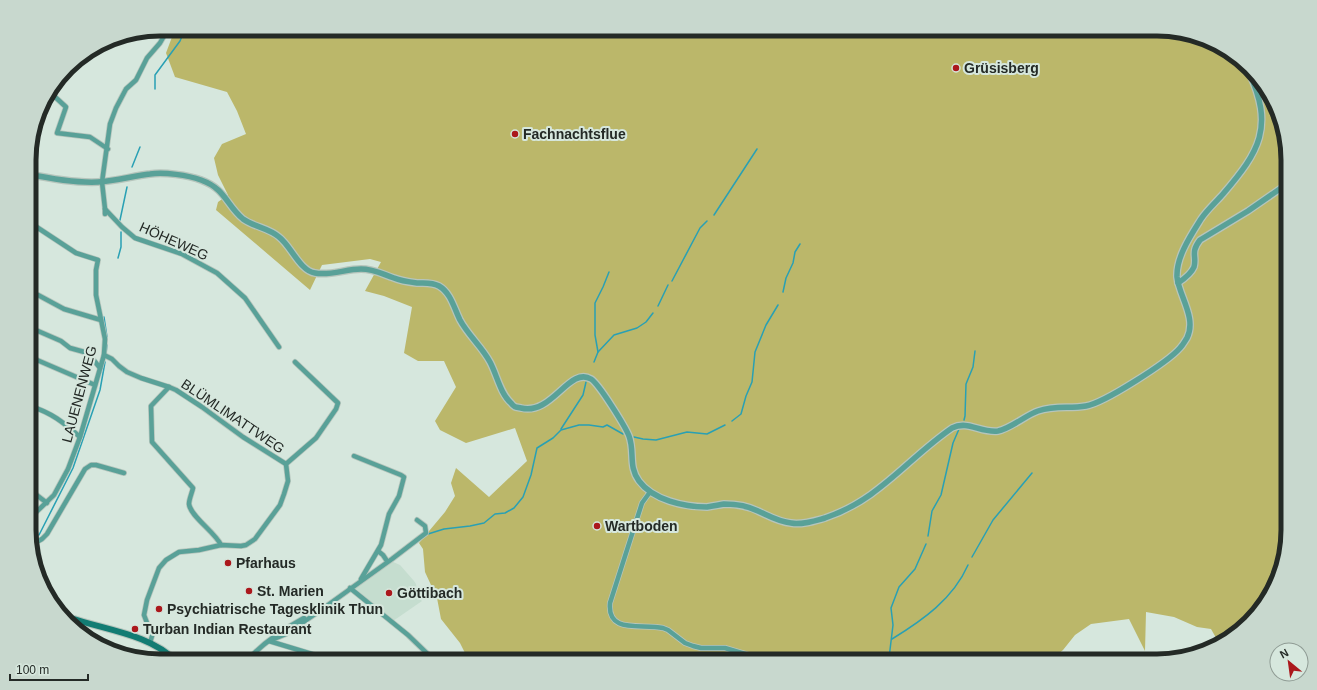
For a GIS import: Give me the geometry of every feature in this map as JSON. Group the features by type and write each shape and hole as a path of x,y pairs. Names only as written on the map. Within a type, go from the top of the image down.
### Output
{"main road":[{"path":"75,620 107,628 150,643 168,654"}],"street":[{"path":"102,182 108,149 110,124 116,108 126,89 136,80 147,58 164,36"},
{"path":"36,175 82,182 102,182 153,173 198,179 212,184 221,191 241,217 250,224 276,234 285,242 303,267 312,273 326,273 358,268 375,270 395,278 435,284 446,290 470,336 490,362 507,398 516,408 527,410 539,408 555,397 568,382 583,376 592,379 599,387 629,436 632,469 642,485 650,492 661,498 682,504 707,507 724,504 746,506 779,520 790,523 803,523 838,513 859,503 892,479 952,428 958,425 965,425 986,432 1000,431 1036,411 1049,407 1077,407 1095,404 1130,384 1170,357 1180,348 1187,337 1190,324 1178,283 1177,276 1179,262 1188,241 1202,218 1241,171 1253,154 1261,136 1261,104 1255,84"},
{"path":"54,96 66,107 57,133 90,137 108,149"},
{"name":"HÖHEWEG","path":"102,182 105,211 122,227 135,238 182,254 217,273 244,298 279,347"},
{"path":"1178,283 1187,277 1194,266 1195,246 1200,240 1248,211 1281,188"},
{"name":"LAUENENWEG","path":"36,226 76,253 98,260 96,270 96,295 105,339 104,355 80,437 68,470 56,491 47,503 36,513"},
{"path":"36,294 64,309 101,320"},
{"path":"38,331 61,341 70,348 88,353 100,368"},
{"name":"BLÜMLIMATTWEG","path":"104,355 112,359 127,372 141,378 169,386 190,399 243,437 286,464"},
{"path":"36,359 95,385"},
{"name":"BLÜMLIMATTWEG","path":"286,464 316,438 336,409 338,403 295,362"},
{"path":"169,386 151,406 152,442 193,488 190,504 192,511 216,536 221,545"},
{"path":"36,408 45,410 80,437"},
{"path":"354,456 404,477 399,496 389,514 384,540 361,580"},
{"name":"BLÜMLIMATTWEG","path":"150,643 152,636 144,615 147,600 159,568 166,560 179,552 200,550 221,545 240,546 250,542 259,535 280,505 288,481 286,464"},
{"path":"37,542 47,534 85,469 91,465 96,465 124,472"},
{"path":"650,492 642,503 610,603 610,614 615,622 621,625 663,628 685,643 693,646 701,648 725,648 745,654"},
{"path":"36,495 47,503"},
{"path":"253,654 268,641 286,634 327,606 426,533 425,526 417,520"},
{"path":"378,551 388,561"},
{"path":"350,588 408,635 428,654"},
{"path":"268,641 312,654"}],"shaded area":[{"path":"172,36 1157,36 1174,37 1205,45 1226,57 1239,67 1255,84 1272,112 1280,143 1281,530 1279,555 1268,585 1250,612 1239,623 1216,638 1211,629 1197,627 1174,617 1146,612 1145,651 1129,619 1091,624 1075,635 1058,654 466,654 460,643 441,619 437,598 425,572 423,549 419,543 445,512 455,496 451,483 456,468 489,497 527,461 515,428 466,443 440,430 435,421 456,387 444,361 418,361 404,353 412,307 384,296 365,291 381,262 370,259 322,265 310,290 216,210 218,202 228,195 218,175 214,158 222,144 246,134 237,111 227,92 175,77 166,53"},
{"name":"Göttibach","path":"391,561 400,565 414,581 416,584 418,597 422,601 393,621 355,588"}],"waterway":[{"path":"155,89 155,75 182,36"},
{"path":"132,167 140,147"},
{"path":"714,215 757,149"},
{"path":"120,220 127,187"},
{"path":"672,281 700,228 707,221"},
{"path":"118,258 121,247 121,232"},
{"path":"783,292 786,278 793,263 795,252 800,244"},
{"path":"598,352 595,335 595,303 609,272"},
{"path":"658,306 668,285"},
{"path":"732,421 741,414 752,382 755,352 766,325 778,305"},
{"path":"594,362 598,352 614,335 637,328 646,322 653,313"},
{"path":"104,317 107,337"},
{"path":"106,353 107,345"},
{"path":"964,420 966,384 973,367 975,351"},
{"path":"39,535 73,468 100,390 105,362"},
{"path":"561,429 583,395 586,382"},
{"path":"428,534 444,529 484,523 495,514 505,513 514,508 523,497 531,475 537,448 553,438 561,430 579,425 603,427 607,425 623,434"},
{"path":"634,437 656,440 687,432 707,434 725,425"},
{"path":"928,536 932,511 941,495 953,443 959,429"},
{"path":"972,557 993,520 1032,473"},
{"path":"889,654 893,625 891,608 899,587 915,569 926,544"},
{"path":"892,639 936,608 954,588 968,565"}],"place":[{"name":"Grüsisberg","path":"956,68"},
{"name":"Fachnachtsflue","path":"515,134"},
{"name":"Wartboden","path":"597,526"},
{"name":"Pfarhaus","path":"228,563"},
{"name":"St. Marien","path":"249,591"},
{"name":"Göttibach","path":"389,593"},
{"name":"Psychiatrische Tagesklinik Thun","path":"159,609"},
{"name":"Turban Indian Restaurant","path":"135,629"}]}
